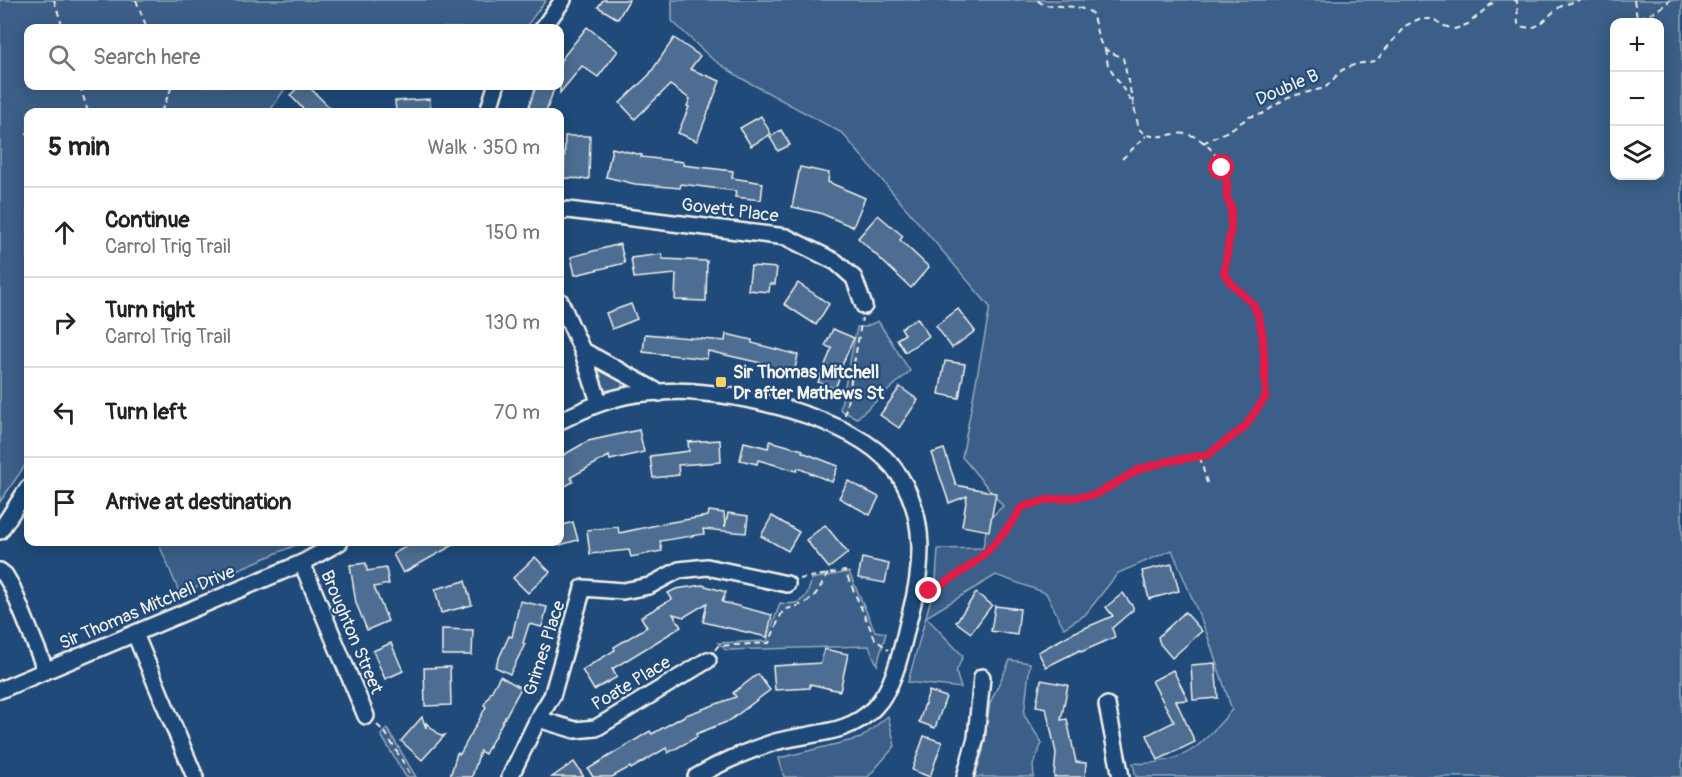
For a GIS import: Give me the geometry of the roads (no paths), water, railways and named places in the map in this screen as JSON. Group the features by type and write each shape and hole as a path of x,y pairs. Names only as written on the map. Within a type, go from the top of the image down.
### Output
{"street":[{"path":"546,24 563,0"},
{"path":"489,108 495,90"},
{"name":"Govett Place","path":"564,211 580,211 786,237 836,262 854,278 864,306"},
{"path":"564,310 582,350 599,402"},
{"path":"582,350 660,393"},
{"path":"564,419 599,402 637,394 693,392 774,404 843,431 879,452 899,475 916,513 921,546 921,567 916,594 891,680 884,695 874,708 843,729 817,732 774,742 721,762 696,777"},
{"path":"0,531 24,494"},
{"name":"Sir Thomas Mitchell Drive","path":"0,690 302,563 333,546"},
{"name":"Broughton Street","path":"302,563 366,716"},
{"name":"Grimes Place","path":"510,777 538,719 552,696 584,588 623,591 650,586 679,570 707,567 787,584"},
{"path":"0,572 5,575 12,587 46,671"},
{"path":"135,634 195,777"},
{"name":"Poate Place","path":"538,719 575,730 596,728 708,660"},
{"path":"965,777 976,738 982,677"},
{"path":"1107,705 1121,777"}],"place":[{"name":"Sir Thomas Mitchell Dr after Mathews St","path":"721,382"}]}
